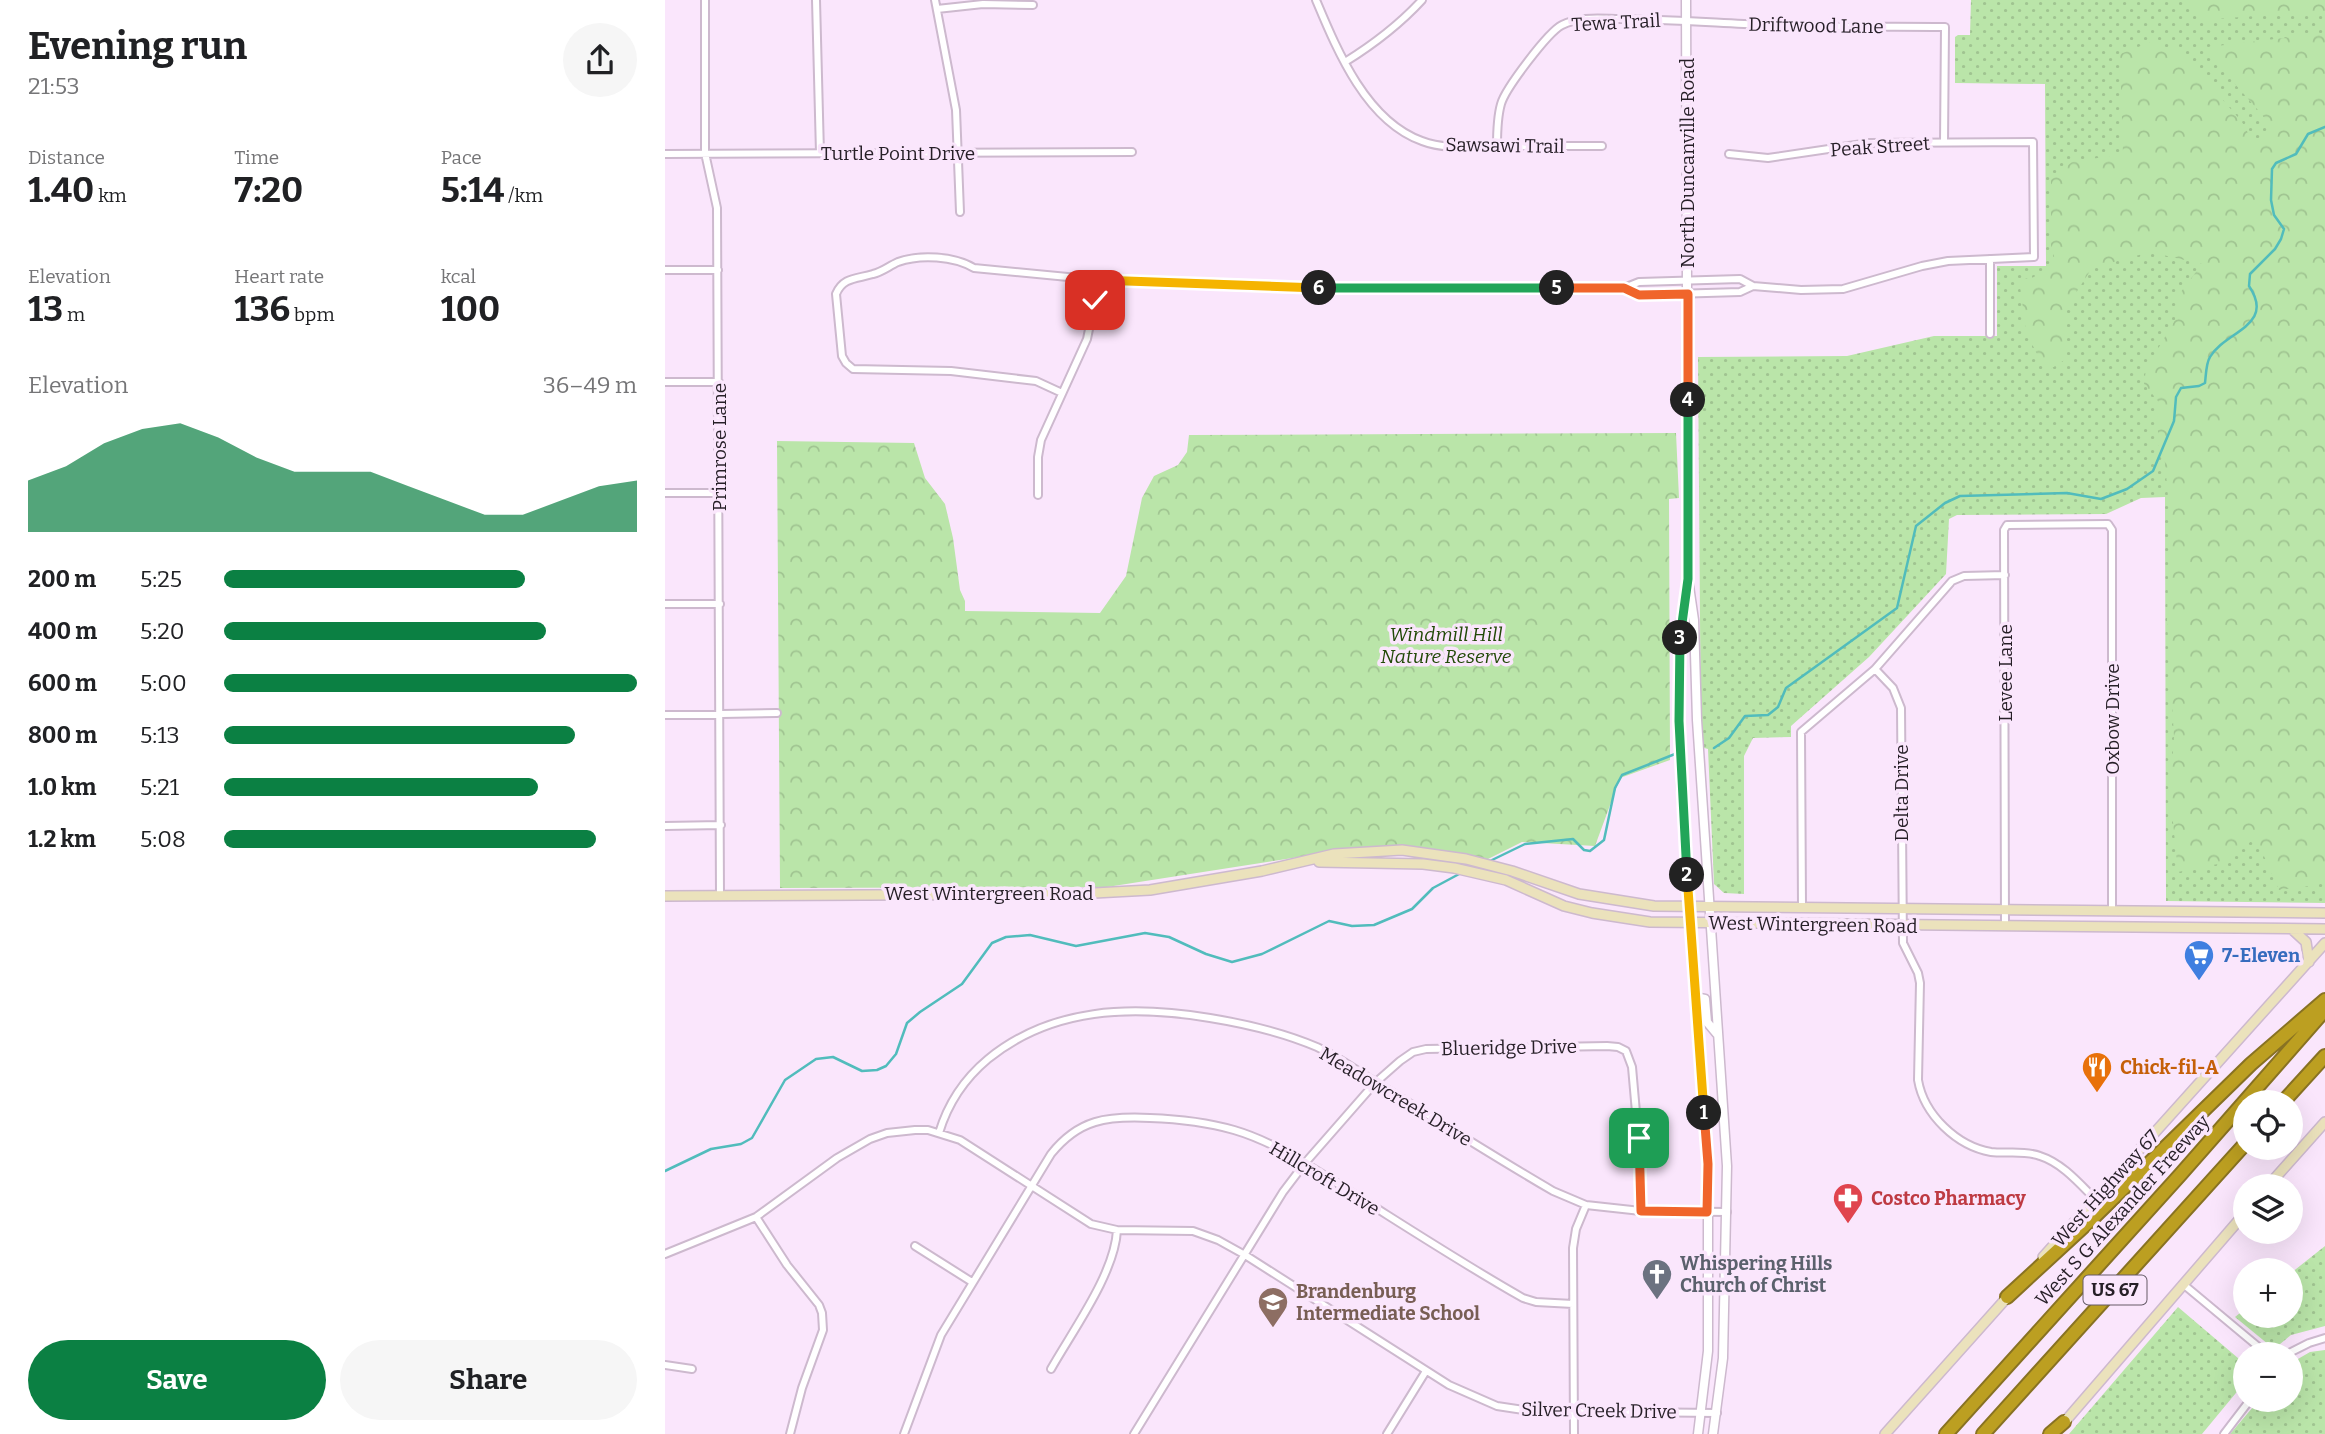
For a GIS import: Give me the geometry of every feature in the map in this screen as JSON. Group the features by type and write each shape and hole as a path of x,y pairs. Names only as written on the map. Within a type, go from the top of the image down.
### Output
{"highway":[{"path":"2007,1297 2096,1215 2251,1063 2325,1000"},
{"name":"West S G Alexander Freeway","path":"1945,1434 2180,1175 2325,1010"},
{"path":"2294,1090 2325,1056"},
{"name":"US 67","path":"1983,1434 2233,1157"},
{"path":"2052,1434 2064,1422"}],"main road":[{"name":"West Wintergreen Road","path":"665,896 1076,894 1150,890 1310,861 1334,854 1402,850 1457,857 1516,872 1559,888 1604,899 1654,906 2325,913"},
{"name":"West Wintergreen Road","path":"1310,861 1423,864 1454,868 1506,880 1564,906 1592,914 1650,922 2325,929"},
{"path":"2177,911 2177,928"},
{"path":"2293,930 2306,942 2312,958 2325,951"},
{"name":"West Highway 67","path":"1885,1434 2325,943"},
{"path":"2279,1174 2325,1122"},
{"path":"2064,1422 2233,1227"}],"street":[{"name":"Primrose Lane","path":"705,0 705,153 717,208 720,896"},
{"path":"817,0 820,153"},
{"path":"935,0 956,110 960,212"},
{"name":"Sawsawi Trail","path":"1316,0 1334,44 1356,83 1383,116 1422,141 1447,146 1602,146"},
{"path":"1345,62 1376,43 1422,0"},
{"name":"North Duncanville Road","path":"1686,0 1688,579 1694,620 1697,720 1717,1034"},
{"path":"937,9 983,4 1033,5"},
{"name":"Tewa Trail","path":"1497,146 1501,101 1544,42 1562,25 1601,19 1686,19"},
{"name":"Driftwood Lane","path":"1686,19 1764,25 1945,27 1944,142"},
{"name":"Peak Street","path":"1729,154 1768,158 1869,144 2033,142 2034,257 1990,259"},
{"name":"Turtle Point Drive","path":"665,154 1132,152"},
{"path":"1062,393 1036,381 951,371 853,369 842,356 836,294 846,281 882,271 900,261 918,258 956,260 974,268 1099,280 1344,289 1624,288 1639,282 1740,279 1753,286 1801,290 1843,289 1922,266 1948,261 1990,259 1990,334"},
{"path":"665,270 718,270"},
{"path":"1038,495 1041,440 1087,339 1099,280"},
{"path":"1624,288 1639,295 1740,292 1753,286"},
{"path":"665,382 719,382"},
{"path":"665,493 719,493"},
{"name":"Levee Lane","path":"2005,926 2004,530 2007,525 2108,524 2111,527"},
{"name":"Oxbow Drive","path":"2111,527 2112,910"},
{"path":"1802,907 1801,732 1875,668 1952,581 1964,576 2005,575"},
{"name":"North Duncanville Road","path":"1688,579 1680,633 1679,721 1708,1164 1709,1318 1698,1434"},
{"path":"665,604 720,604"},
{"name":"Delta Drive","path":"1875,668 1893,688 1901,708 1902,925 1903,943 1920,983 1919,1085 1941,1124 1953,1135 1980,1149 2032,1154 2051,1160 2095,1199"},
{"path":"665,715 777,713"},
{"path":"1679,721 1697,720"},
{"path":"665,825 721,825"},
{"path":"1695,997 1705,999 1707,1021 1717,1034 1727,1166 1723,1358 1713,1434"},
{"name":"Meadowcreek Drive","path":"939,1133 945,1113 962,1086 981,1066 1010,1043 1060,1021 1119,1010 1197,1016 1275,1031 1320,1049 1553,1191 1585,1205 1641,1211 1727,1212"},
{"name":"Blueridge Drive","path":"1134,1434 1283,1192 1375,1083 1413,1052 1444,1047 1618,1047 1626,1051 1632,1067 1641,1169 1641,1211"},
{"path":"1702,1084 1721,1083"},
{"name":"Hillcroft Drive","path":"904,1434 941,1335 1051,1154 1071,1132 1086,1124 1118,1117 1184,1119 1236,1130 1305,1163 1523,1298 1536,1302 1573,1304"},
{"name":"Silver Creek Drive","path":"665,1254 756,1217 837,1158 870,1139 902,1130 928,1130 960,1140 1091,1224 1117,1230 1193,1231 1218,1240 1449,1385 1497,1406 1530,1410 1717,1413"},
{"path":"1574,1434 1574,1239 1585,1205"},
{"path":"756,1217 787,1265 818,1305 824,1321 801,1388 790,1434"},
{"path":"1051,1368 1110,1264 1117,1230"},
{"path":"915,1246 972,1282"},
{"path":"2183,1284 2253,1342"},
{"path":"1709,1318 1724,1319"},
{"path":"2303,1346 2325,1339"},
{"path":"665,1365 692,1369"},
{"path":"1387,1434 1426,1371"},
{"path":"2224,1434 2241,1412"}],"green space":[{"path":"1971,0 2325,0 2325,903 2166,901 2165,497 2141,498 2106,514 1957,515 1949,519 1946,574 1869,657 1791,726 1791,737 1753,738 1744,756 1744,894 1724,893 1714,884 1708,749 1701,747 1698,357 1847,356 1934,336 1997,336 1997,266 2046,266 2045,84 1955,83 1955,37 1970,35"},
{"path":"2183,0 2325,0 2325,15 2279,14 2203,20"},
{"path":"2325,33 2325,881 2317,885 2279,890 2256,838 2218,864 2178,872 2170,792 2174,737 2167,620 2170,518 2165,463 2158,445 2158,401 2144,384 2146,369 2175,320 2177,297 2202,264 2150,252 2092,268 2066,308 2066,359 2046,372 2026,332 2019,278 2032,278 2056,264 2051,245 2051,178 2072,162 2123,154 2120,54 2151,42 2183,54 2242,122 2254,144 2271,125 2214,60 2208,47"},
{"name":"Windmill Hill Nature Reserve","path":"1676,433 1679,498 1669,499 1670,760 1620,778 1595,846 1522,842 1476,865 1406,852 1344,850 1107,887 780,888 777,441 914,443 925,478 945,504 965,611 1100,613 1126,576 1142,498 1154,476 1178,465 1187,452 1189,435"},
{"path":"2325,1246 2325,1326 2291,1335 2282,1342 2265,1342 2248,1328 2303,1328 2303,1263"},
{"path":"2178,1307 2233,1354 2233,1397 2202,1434 2069,1434"},
{"path":"2325,1350 2325,1434 2230,1434 2249,1412 2303,1412 2303,1356"}],"waterway":[{"path":"1714,748 1729,738 1745,716 1768,715 1778,707 1786,688 1897,608 1916,526 1945,503 1960,496 2067,493 2101,499 2127,489 2153,471 2174,421 2176,397 2181,388 2205,383 2210,357 2217,348 2245,327 2256,310 2256,299 2249,286 2250,274 2275,249 2284,229 2274,215 2271,200 2272,169 2276,163 2296,154 2308,134 2325,127"},
{"path":"1490,861 1525,844 1573,839 1584,850 1590,851 1604,840 1615,788 1622,775 1675,754"},
{"path":"665,1171 711,1149 741,1144 752,1138 785,1080 816,1059 833,1057 862,1071 886,1066 896,1054 907,1023 962,984 992,943 1006,937 1030,935 1076,946 1145,933 1169,937 1206,954 1232,962 1262,954 1329,921 1352,926 1374,925 1412,909 1433,888 1461,873"}],"place":[{"name":"7-Eleven","path":"2199,982"},
{"name":"Chick-fil-A","path":"2097,1094"},
{"name":"Costco Pharmacy","path":"1848,1225"},
{"name":"Whispering Hills Church of Christ","path":"1657,1301"},
{"name":"Brandenburg Intermediate School","path":"1273,1329"}],"route":[{"path":"1095,300 1099,280 1344,289 1624,288 1639,295 1688,294 1688,579 1681,621 1679,721 1694,986 1708,1164 1707,1212 1641,1211 1639,1138"}]}
